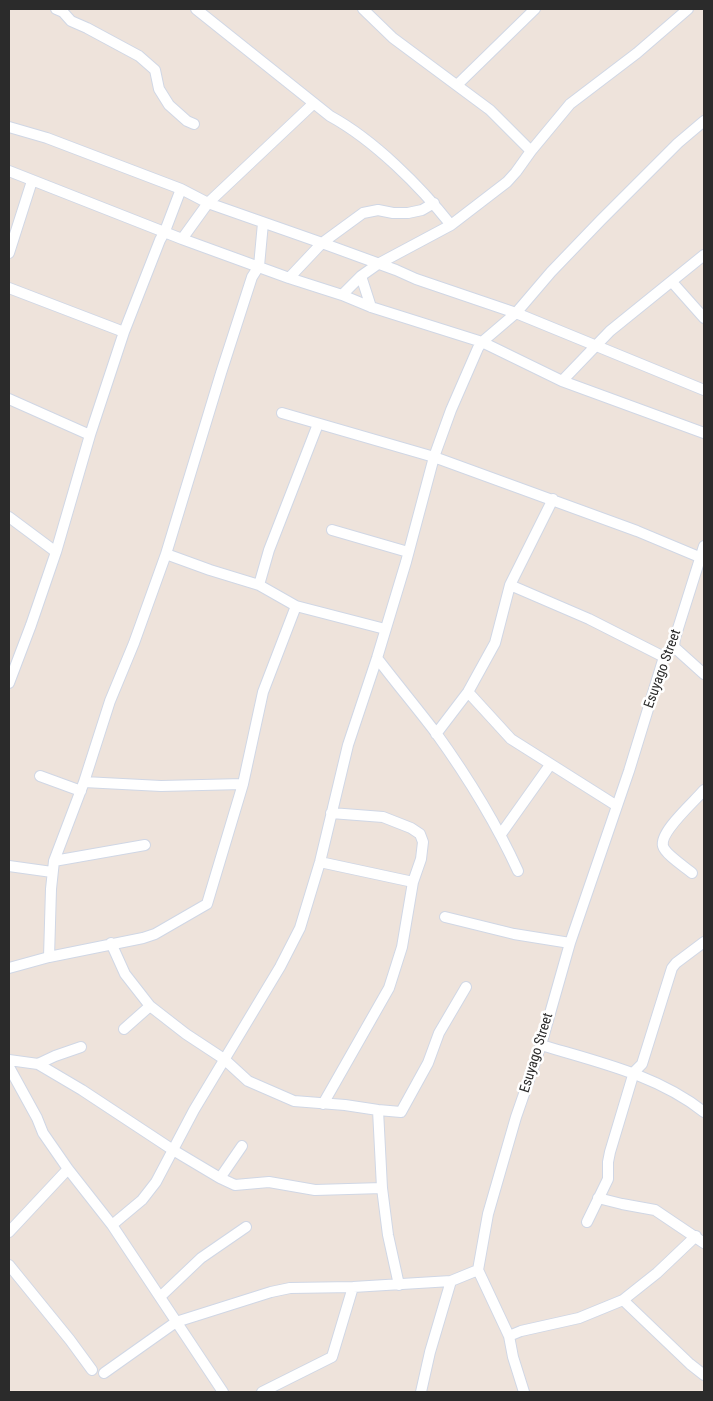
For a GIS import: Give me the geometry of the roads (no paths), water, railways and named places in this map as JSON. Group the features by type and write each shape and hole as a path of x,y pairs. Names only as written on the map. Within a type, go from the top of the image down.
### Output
{"street":[{"path":"56,9 63,12 71,21 139,56 155,70 159,89 169,105 187,121 194,124"},
{"path":"196,9 330,116 346,125 394,164 434,203 452,225"},
{"path":"363,9 393,38 490,110 531,151"},
{"path":"342,295 361,276 378,264 452,225 507,182 570,104 637,53 688,9"},
{"path":"456,84 528,11"},
{"path":"182,238 208,203 314,103"},
{"path":"112,1225 142,1200 162,1172 224,1059 242,1033 280,967 300,928 320,862 348,745 386,630 434,457 455,401 482,342 516,313 551,272 601,220 678,143 704,121"},
{"path":"9,127 47,138 182,189 208,203 322,242 416,279 516,313 596,344 704,390"},
{"path":"9,171 289,278 342,295 371,307 482,342 562,381 704,433"},
{"path":"9,253 32,181"},
{"path":"9,683 56,552 90,435 124,332 182,189"},
{"path":"289,278 322,242 363,213 378,210 408,213 422,210 434,203"},
{"path":"49,957 53,866 83,787 110,701 134,643 166,554 221,373 252,277 258,266 263,223"},
{"path":"562,381 610,331 704,255"},
{"path":"361,276 371,307"},
{"path":"672,282 704,318"},
{"path":"9,288 124,332"},
{"path":"9,399 90,435"},
{"path":"282,413 434,457 553,499 702,558"},
{"path":"259,585 269,550 318,424"},
{"path":"436,734 468,692 495,643 510,585 553,499"},
{"path":"9,518 56,552"},
{"path":"332,530 408,552"},
{"name":"Esuyago Street","path":"478,1270 488,1214 516,1117 541,1045 570,943 617,806 664,657 674,647 675,638 702,558 704,546"},
{"path":"166,554 259,585 296,606 386,630"},
{"path":"510,585 589,618 664,657"},
{"path":"9,968 49,957 111,943 130,941 155,934 206,904 243,784 263,692 296,606"},
{"path":"674,647 704,674"},
{"path":"377,658 436,734 501,834 518,871"},
{"path":"468,692 511,739 617,806"},
{"path":"501,834 550,765"},
{"path":"40,776 83,787 243,784"},
{"path":"692,873 666,851 662,845 664,837 681,814 704,790"},
{"path":"324,1104 389,988 402,947 413,882 421,859 423,842 420,834 411,828 384,817 331,813"},
{"path":"9,866 53,866 145,846"},
{"path":"320,862 413,882"},
{"path":"445,917 514,934 570,943"},
{"path":"587,1222 608,1179 607,1172 610,1152 634,1072 642,1064 672,968 704,942"},
{"path":"111,943 125,974 150,1006 186,1034 224,1059 248,1080 294,1102 345,1105 401,1112 428,1063 439,1033 466,987"},
{"path":"124,1028 150,1006"},
{"path":"541,1045 634,1072 686,1098 704,1112"},
{"path":"38,1064 81,1047"},
{"path":"9,1060 38,1064 82,1090 173,1150 235,1185 269,1182 315,1190 382,1188"},
{"path":"9,1067 37,1118 43,1133 112,1225 223,1392"},
{"path":"378,1110 382,1188 388,1235 399,1285"},
{"path":"220,1178 242,1146"},
{"path":"9,1232 68,1168"},
{"path":"598,1198 656,1210 704,1243"},
{"path":"160,1297 201,1258 246,1227"},
{"path":"509,1336 520,1331 579,1318 623,1300 696,1236"},
{"path":"9,1265 92,1370"},
{"path":"104,1373 176,1322 271,1292 290,1288 399,1285 451,1281 478,1270 509,1336 513,1357 524,1392"},
{"path":"421,1392 430,1352 451,1281"},
{"path":"262,1392 332,1357 353,1287"},
{"path":"623,1300 690,1364 704,1374"}]}
